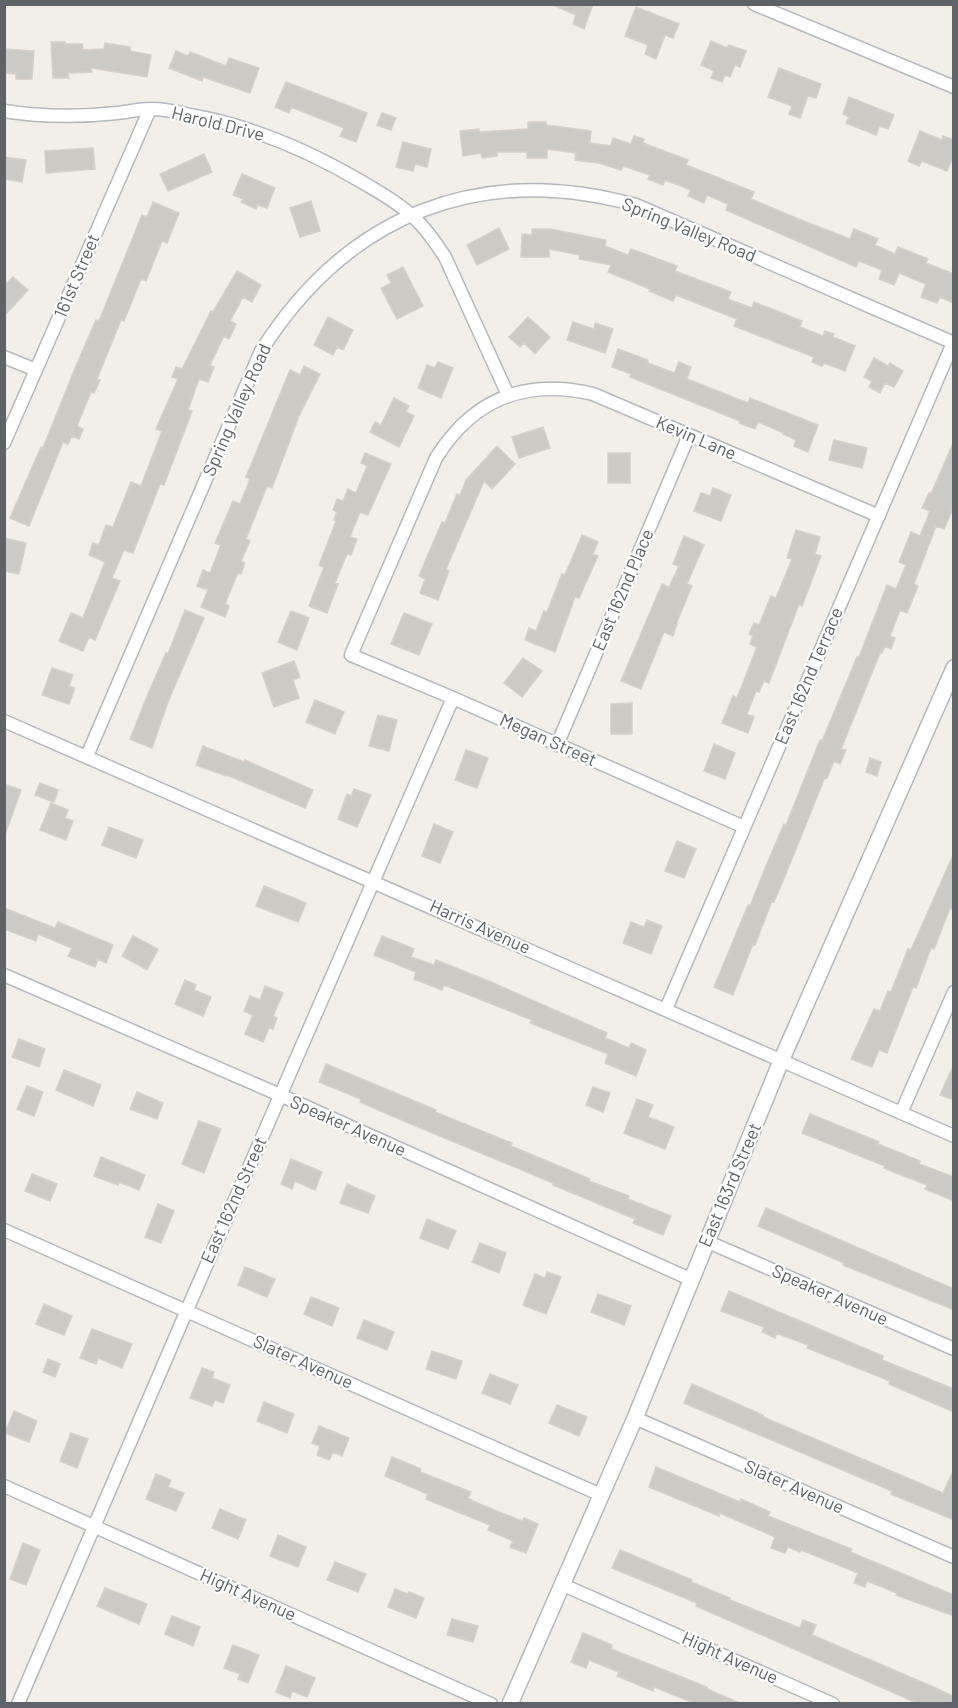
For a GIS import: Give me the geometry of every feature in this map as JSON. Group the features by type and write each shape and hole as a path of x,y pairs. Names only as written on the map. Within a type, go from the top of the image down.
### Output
{"street":[{"path":"754,4 954,87"},
{"name":"Harold Drive","path":"4,111 55,116 86,116 150,109 212,119 253,130 293,145 384,195 412,215"},
{"name":"161st Street","path":"4,443 150,109"},
{"name":"Spring Valley Road","path":"87,756 261,351 279,323 327,269 371,237 412,215 462,198 500,192 533,189 604,197 636,205 953,343"},
{"path":"412,215 445,257 508,395"},
{"name":"East 162nd Terrace","path":"666,1009 953,343"},
{"path":"4,357 36,370"},
{"name":"Kevin Lane","path":"351,656 436,458 448,438 480,409 508,395 530,389 573,389 593,394 879,516"},
{"name":"East 162nd Place","path":"557,744 689,435"},
{"name":"Megan Street","path":"351,656 453,698 744,827"},
{"name":"East 163rd Street","path":"510,1704 635,1418 781,1061 954,668"},
{"name":"East 162nd Street","path":"18,1704 453,698"},
{"name":"Harris Avenue","path":"4,721 954,1136"},
{"name":"Speaker Avenue","path":"4,975 280,1095 690,1279"},
{"path":"902,1113 954,992"},
{"name":"Slater Avenue","path":"4,1230 601,1496"},
{"name":"Speaker Avenue","path":"706,1241 954,1349"},
{"name":"Slater Avenue","path":"635,1418 954,1557"},
{"name":"Hight Avenue","path":"4,1486 491,1704"},
{"name":"Hight Avenue","path":"561,1584 833,1704"}],"building":[{"path":"551,4 593,4 584,29 573,24 576,15"},
{"path":"636,7 679,24 673,38 665,35 656,59 645,54 648,45 625,36"},
{"path":"711,41 727,48 729,45 746,51 740,67 735,65 730,77 725,75 722,82 711,78 714,71 701,65"},
{"path":"51,42 82,44 83,50 104,49 105,43 130,47 130,51 151,55 147,77 91,68 92,72 68,73 69,78 53,78"},
{"path":"4,49 34,51 32,79 16,79 16,74 6,73"},
{"path":"176,51 188,56 190,52 226,66 229,58 259,68 250,93 203,77 202,81 169,68"},
{"path":"779,68 821,84 816,98 808,96 800,118 789,114 792,106 768,97"},
{"path":"286,82 367,113 356,142 340,136 344,128 291,107 289,113 275,107"},
{"path":"849,97 894,115 888,129 879,126 876,135 846,123 849,117 843,114"},
{"path":"382,113 396,118 391,130 377,125"},
{"path":"528,122 546,122 546,125 591,131 590,143 611,146 613,138 631,144 634,136 644,139 643,143 688,160 686,165 754,192 751,199 850,239 854,229 878,239 875,245 895,254 898,247 928,259 926,263 954,274 954,303 940,297 937,303 921,297 926,284 899,273 894,285 879,279 882,270 859,261 856,267 726,210 728,204 707,195 704,203 688,196 691,190 665,180 663,185 648,179 650,175 623,166 621,170 599,163 575,160 576,153 547,149 547,158 527,158 527,152 497,152 497,156 482,158 481,153 463,156 460,131 528,129"},
{"path":"920,131 942,140 943,136 954,140 954,155 947,171 922,161 919,166 908,161"},
{"path":"403,142 431,149 427,167 415,164 413,171 396,167"},
{"path":"93,148 95,169 46,173 45,151"},
{"path":"204,154 212,172 168,191 160,174"},
{"path":"4,157 26,160 22,182 4,179"},
{"path":"242,174 275,188 267,208 258,205 256,209 241,202 243,199 233,195"},
{"path":"311,201 320,231 300,237 290,208"},
{"path":"153,202 179,213 167,243 162,241 146,281 141,279 124,321 121,320 97,379 100,380 94,393 91,392 77,426 83,429 79,439 72,436 68,444 63,442 29,526 10,518 41,447 43,448 96,320 99,321 142,215 147,217"},
{"path":"499,228 509,249 477,265 467,245"},
{"path":"532,229 550,229 606,240 605,246 628,255 631,249 677,266 675,271 731,292 728,299 752,308 754,302 802,321 800,327 823,336 825,331 834,334 833,337 855,346 845,371 824,363 822,366 812,362 814,357 734,326 737,319 676,295 673,301 649,291 650,289 608,272 611,265 579,259 580,255 549,249 549,257 521,257 522,234 532,235"},
{"path":"403,267 423,306 397,319 381,288 391,283 387,275"},
{"path":"237,271 261,285 252,302 243,297 230,321 236,324 229,339 224,336 210,365 214,367 208,382 199,379 188,410 192,411 164,485 160,484 133,553 124,550 112,578 120,581 95,640 89,637 83,651 59,641 71,613 83,618 105,562 89,555 93,543 99,545 106,525 113,527 131,482 141,486 162,431 156,429 178,379 172,377 176,367 182,369 211,311 213,312"},
{"path":"13,277 28,290 4,316 4,286"},
{"path":"328,317 353,330 343,350 337,347 333,355 314,345"},
{"path":"528,317 550,337 535,354 524,343 520,347 509,337"},
{"path":"573,322 594,329 595,323 613,329 605,353 567,340"},
{"path":"618,349 674,373 679,362 691,367 687,379 748,403 750,398 818,425 808,452 794,446 796,440 758,422 755,429 630,377 631,374 612,367"},
{"path":"874,358 888,366 890,363 903,371 894,387 885,383 880,393 869,387 872,381 864,377"},
{"path":"438,362 453,368 441,398 418,388 427,365 435,368"},
{"path":"304,366 320,374 299,416 272,488 267,486 246,539 250,541 241,561 245,563 241,574 238,573 225,604 229,606 225,617 201,607 208,590 197,586 203,570 210,573 221,545 215,543 233,501 240,504 250,479 246,477 290,370 300,375"},
{"path":"394,398 409,406 406,412 414,416 399,447 370,432 375,422 381,425"},
{"path":"543,427 550,448 519,458 512,437"},
{"path":"834,440 867,448 862,468 829,460"},
{"path":"954,441 954,506 944,529 936,526 914,584 918,586 907,613 900,610 890,636 895,638 891,649 885,646 880,653 841,749 846,750 840,764 834,761 827,778 825,777 733,995 714,987 784,824 786,825 820,740 822,741 857,657 859,657 887,585 896,589 906,565 899,562 911,532 920,536 930,511 922,508 929,493 931,494"},
{"path":"497,446 515,464 492,489 484,481 446,569 449,571 438,600 420,593 425,579 419,576 442,522 445,523 457,494 460,495 466,480"},
{"path":"365,453 391,464 368,515 360,512 350,537 357,539 351,555 347,554 335,583 338,584 327,613 309,606 324,567 319,565 336,521 334,520 337,512 333,510 337,499 343,501 348,489 356,493 367,466 361,463"},
{"path":"608,453 630,453 630,483 608,483"},
{"path":"713,488 731,495 721,521 694,511 701,493 710,496"},
{"path":"796,530 820,537 815,554 821,556 802,606 799,604 769,683 764,681 759,692 756,691 747,714 754,717 748,733 722,723 733,696 737,698 757,647 750,644 753,636 749,634 754,623 759,625 771,596 776,598 792,559 787,558"},
{"path":"582,535 598,542 593,554 598,556 579,598 575,597 555,652 525,640 529,628 536,631 544,611 547,612 562,574 565,575"},
{"path":"684,536 704,545 687,584 692,586 673,636 664,632 641,689 621,681 662,584 669,587 679,566 673,564"},
{"path":"4,538 26,543 19,574 4,571"},
{"path":"185,610 204,618 168,702 152,748 130,739"},
{"path":"291,611 309,618 297,650 278,642"},
{"path":"404,613 432,624 419,655 391,644"},
{"path":"523,658 542,671 522,697 504,683"},
{"path":"294,661 300,677 293,680 299,698 274,707 262,673"},
{"path":"52,668 73,675 69,686 75,688 69,704 42,695"},
{"path":"315,700 344,712 335,734 306,722"},
{"path":"632,703 632,734 611,734 611,704"},
{"path":"378,715 397,720 389,751 369,746"},
{"path":"714,744 735,753 725,779 704,771"},
{"path":"203,746 244,762 245,760 313,790 305,808 227,775 196,765"},
{"path":"466,750 488,758 477,788 455,780"},
{"path":"870,758 881,762 877,776 866,772"},
{"path":"40,783 58,790 54,802 35,795"},
{"path":"4,784 21,790 6,832 4,831"},
{"path":"354,789 371,795 357,827 338,819 347,794 351,796"},
{"path":"51,803 68,810 65,818 73,821 66,840 40,830"},
{"path":"434,824 453,832 440,863 422,856"},
{"path":"109,827 143,840 136,858 102,845"},
{"path":"677,841 696,849 684,878 665,871"},
{"path":"954,853 954,910 950,908 934,949 931,948 887,1053 879,1050 872,1067 851,1059 874,1009 880,1011 888,991 891,992 908,949 911,950"},
{"path":"264,886 306,903 298,922 256,906"},
{"path":"4,908 55,928 58,922 113,945 106,963 98,959 95,967 68,956 72,948 38,934 36,941 4,929"},
{"path":"647,920 662,926 651,954 623,943 631,922 644,927"},
{"path":"133,936 158,949 147,970 122,956"},
{"path":"382,936 414,949 411,957 434,965 436,960 607,1033 605,1038 629,1048 631,1043 646,1050 636,1076 605,1063 608,1054 530,1023 532,1020 444,985 442,990 414,979 416,972 374,955"},
{"path":"185,980 196,985 194,990 211,997 203,1016 175,1004"},
{"path":"265,986 283,993 273,1016 277,1018 273,1029 269,1028 263,1042 245,1034 253,1015 244,1011 250,996 260,1000"},
{"path":"19,1039 45,1049 39,1067 12,1057"},
{"path":"326,1064 512,1143 511,1146 671,1216 663,1235 633,1223 635,1219 399,1119 360,1102 361,1099 319,1082"},
{"path":"954,1064 954,1100 940,1095"},
{"path":"64,1070 101,1085 93,1106 56,1090"},
{"path":"27,1086 43,1092 34,1116 17,1109"},
{"path":"593,1087 610,1093 603,1112 586,1105"},
{"path":"137,1092 163,1103 157,1119 130,1109"},
{"path":"637,1099 653,1105 648,1117 674,1127 665,1149 624,1133"},
{"path":"810,1114 879,1142 878,1144 920,1161 919,1164 954,1177 954,1201 925,1189 927,1185 884,1168 885,1166 802,1133"},
{"path":"199,1121 221,1129 204,1173 182,1164"},
{"path":"101,1157 145,1175 139,1190 94,1176"},
{"path":"291,1159 322,1172 315,1190 295,1181 292,1189 281,1184"},
{"path":"32,1174 57,1184 50,1201 25,1191"},
{"path":"347,1184 375,1196 368,1213 340,1203"},
{"path":"158,1204 174,1211 161,1243 145,1237"},
{"path":"766,1208 954,1289 954,1310 843,1265 844,1263 758,1226"},
{"path":"427,1219 456,1231 448,1249 420,1238"},
{"path":"480,1243 506,1253 499,1273 472,1262"},
{"path":"245,1267 275,1279 267,1297 238,1285"},
{"path":"547,1272 561,1277 546,1314 523,1305 535,1274 545,1278"},
{"path":"729,1291 883,1356 882,1360 954,1389 954,1412 889,1384 890,1381 807,1348 808,1345 776,1333 775,1338 762,1332 764,1327 721,1311"},
{"path":"598,1294 631,1306 624,1325 591,1312"},
{"path":"311,1297 339,1308 332,1326 304,1314"},
{"path":"44,1304 72,1316 64,1335 36,1324"},
{"path":"364,1320 394,1332 387,1350 357,1338"},
{"path":"92,1329 132,1344 122,1368 98,1358 96,1364 80,1358"},
{"path":"432,1351 462,1361 456,1379 426,1369"},
{"path":"48,1359 60,1364 55,1377 43,1372"},
{"path":"202,1368 214,1372 212,1378 230,1385 223,1403 215,1400 212,1406 190,1398"},
{"path":"490,1374 518,1385 510,1404 482,1393"},
{"path":"692,1384 763,1415 763,1417 943,1493 954,1469 954,1520 891,1494 892,1491 684,1403"},
{"path":"264,1402 294,1414 287,1433 257,1421"},
{"path":"557,1405 587,1417 579,1436 549,1423"},
{"path":"14,1411 37,1421 29,1442 5,1433"},
{"path":"319,1426 349,1438 342,1456 333,1452 329,1460 317,1455 320,1446 312,1443"},
{"path":"71,1433 88,1439 77,1468 60,1461"},
{"path":"392,1457 421,1469 420,1472 471,1492 468,1498 477,1503 522,1521 524,1518 538,1524 526,1553 510,1547 513,1541 488,1530 490,1525 426,1499 428,1494 385,1476"},
{"path":"656,1467 740,1502 741,1499 770,1512 768,1516 852,1549 850,1552 954,1595 954,1616 896,1595 897,1593 867,1581 865,1587 854,1583 858,1573 801,1550 800,1552 788,1547 785,1553 771,1548 775,1537 720,1513 719,1516 649,1487"},
{"path":"156,1474 171,1480 168,1487 184,1493 176,1511 146,1499"},
{"path":"220,1509 246,1520 238,1539 212,1528"},
{"path":"278,1535 306,1547 298,1567 270,1556"},
{"path":"23,1543 40,1550 26,1585 10,1579"},
{"path":"620,1550 692,1580 691,1582 730,1598 730,1600 800,1628 803,1620 816,1625 812,1635 938,1689 954,1697 954,1704 919,1704 696,1606 697,1603 612,1568"},
{"path":"335,1562 366,1574 358,1592 327,1580"},
{"path":"105,1588 147,1604 139,1624 97,1606"},
{"path":"395,1589 424,1598 416,1618 388,1607"},
{"path":"172,1616 200,1627 193,1646 165,1634"},
{"path":"452,1619 478,1626 473,1642 447,1635"},
{"path":"583,1633 612,1645 611,1649 707,1687 742,1704 696,1704 654,1687 653,1691 617,1676 619,1672 589,1660 586,1668 571,1662"},
{"path":"233,1645 259,1655 248,1683 238,1679 240,1674 224,1668"},
{"path":"286,1666 315,1678 307,1697 292,1691 290,1698 276,1692"}]}
